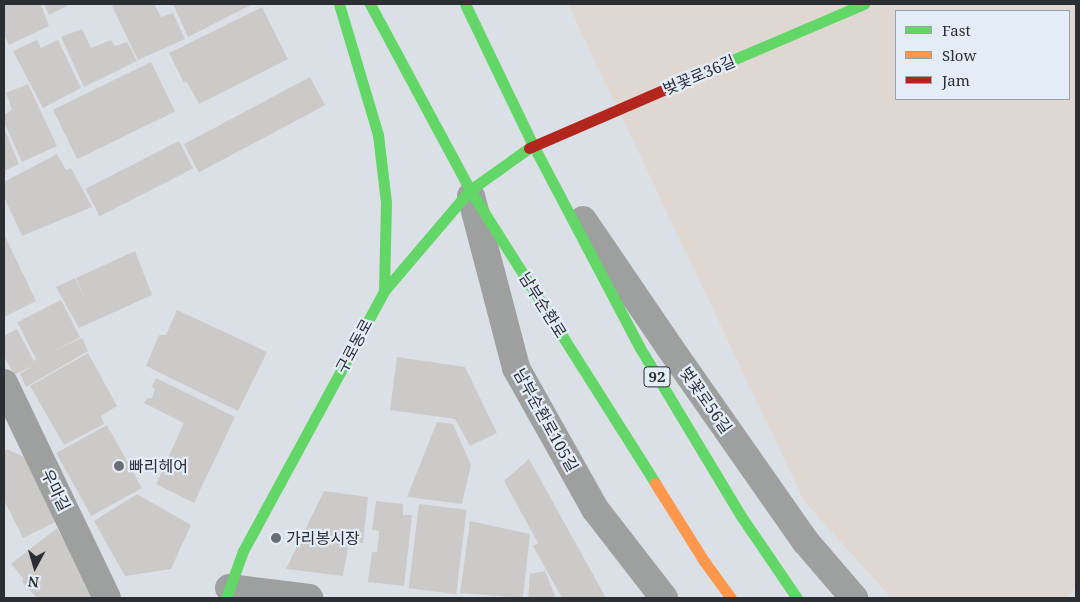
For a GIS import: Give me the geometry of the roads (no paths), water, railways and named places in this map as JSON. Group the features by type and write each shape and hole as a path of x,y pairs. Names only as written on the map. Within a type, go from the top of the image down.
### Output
{"main road":[{"path":"339,4 378,135 386,202 384,291"},
{"name":"남부순환로","path":"370,4 470,190 699,552 731,598"},
{"name":"92","path":"464,4 533,145 640,348 740,516 797,598"},
{"name":"벚꽃로36길","path":"533,145 864,4"},
{"name":"구로동로","path":"228,593 243,551 384,291 470,190 533,145"}],"street":[{"name":"벚꽃로56길","path":"533,145 670,348 800,534 854,598"},
{"name":"남부순환로105길","path":"470,190 516,368 594,509 664,598"},
{"name":"우마길","path":"4,383 13,425 107,598"},
{"name":"구로동로","path":"228,593 309,598"}],"place":[{"name":"빠리헤어","path":"119,466"},
{"name":"가리봉시장","path":"276,538"}]}
